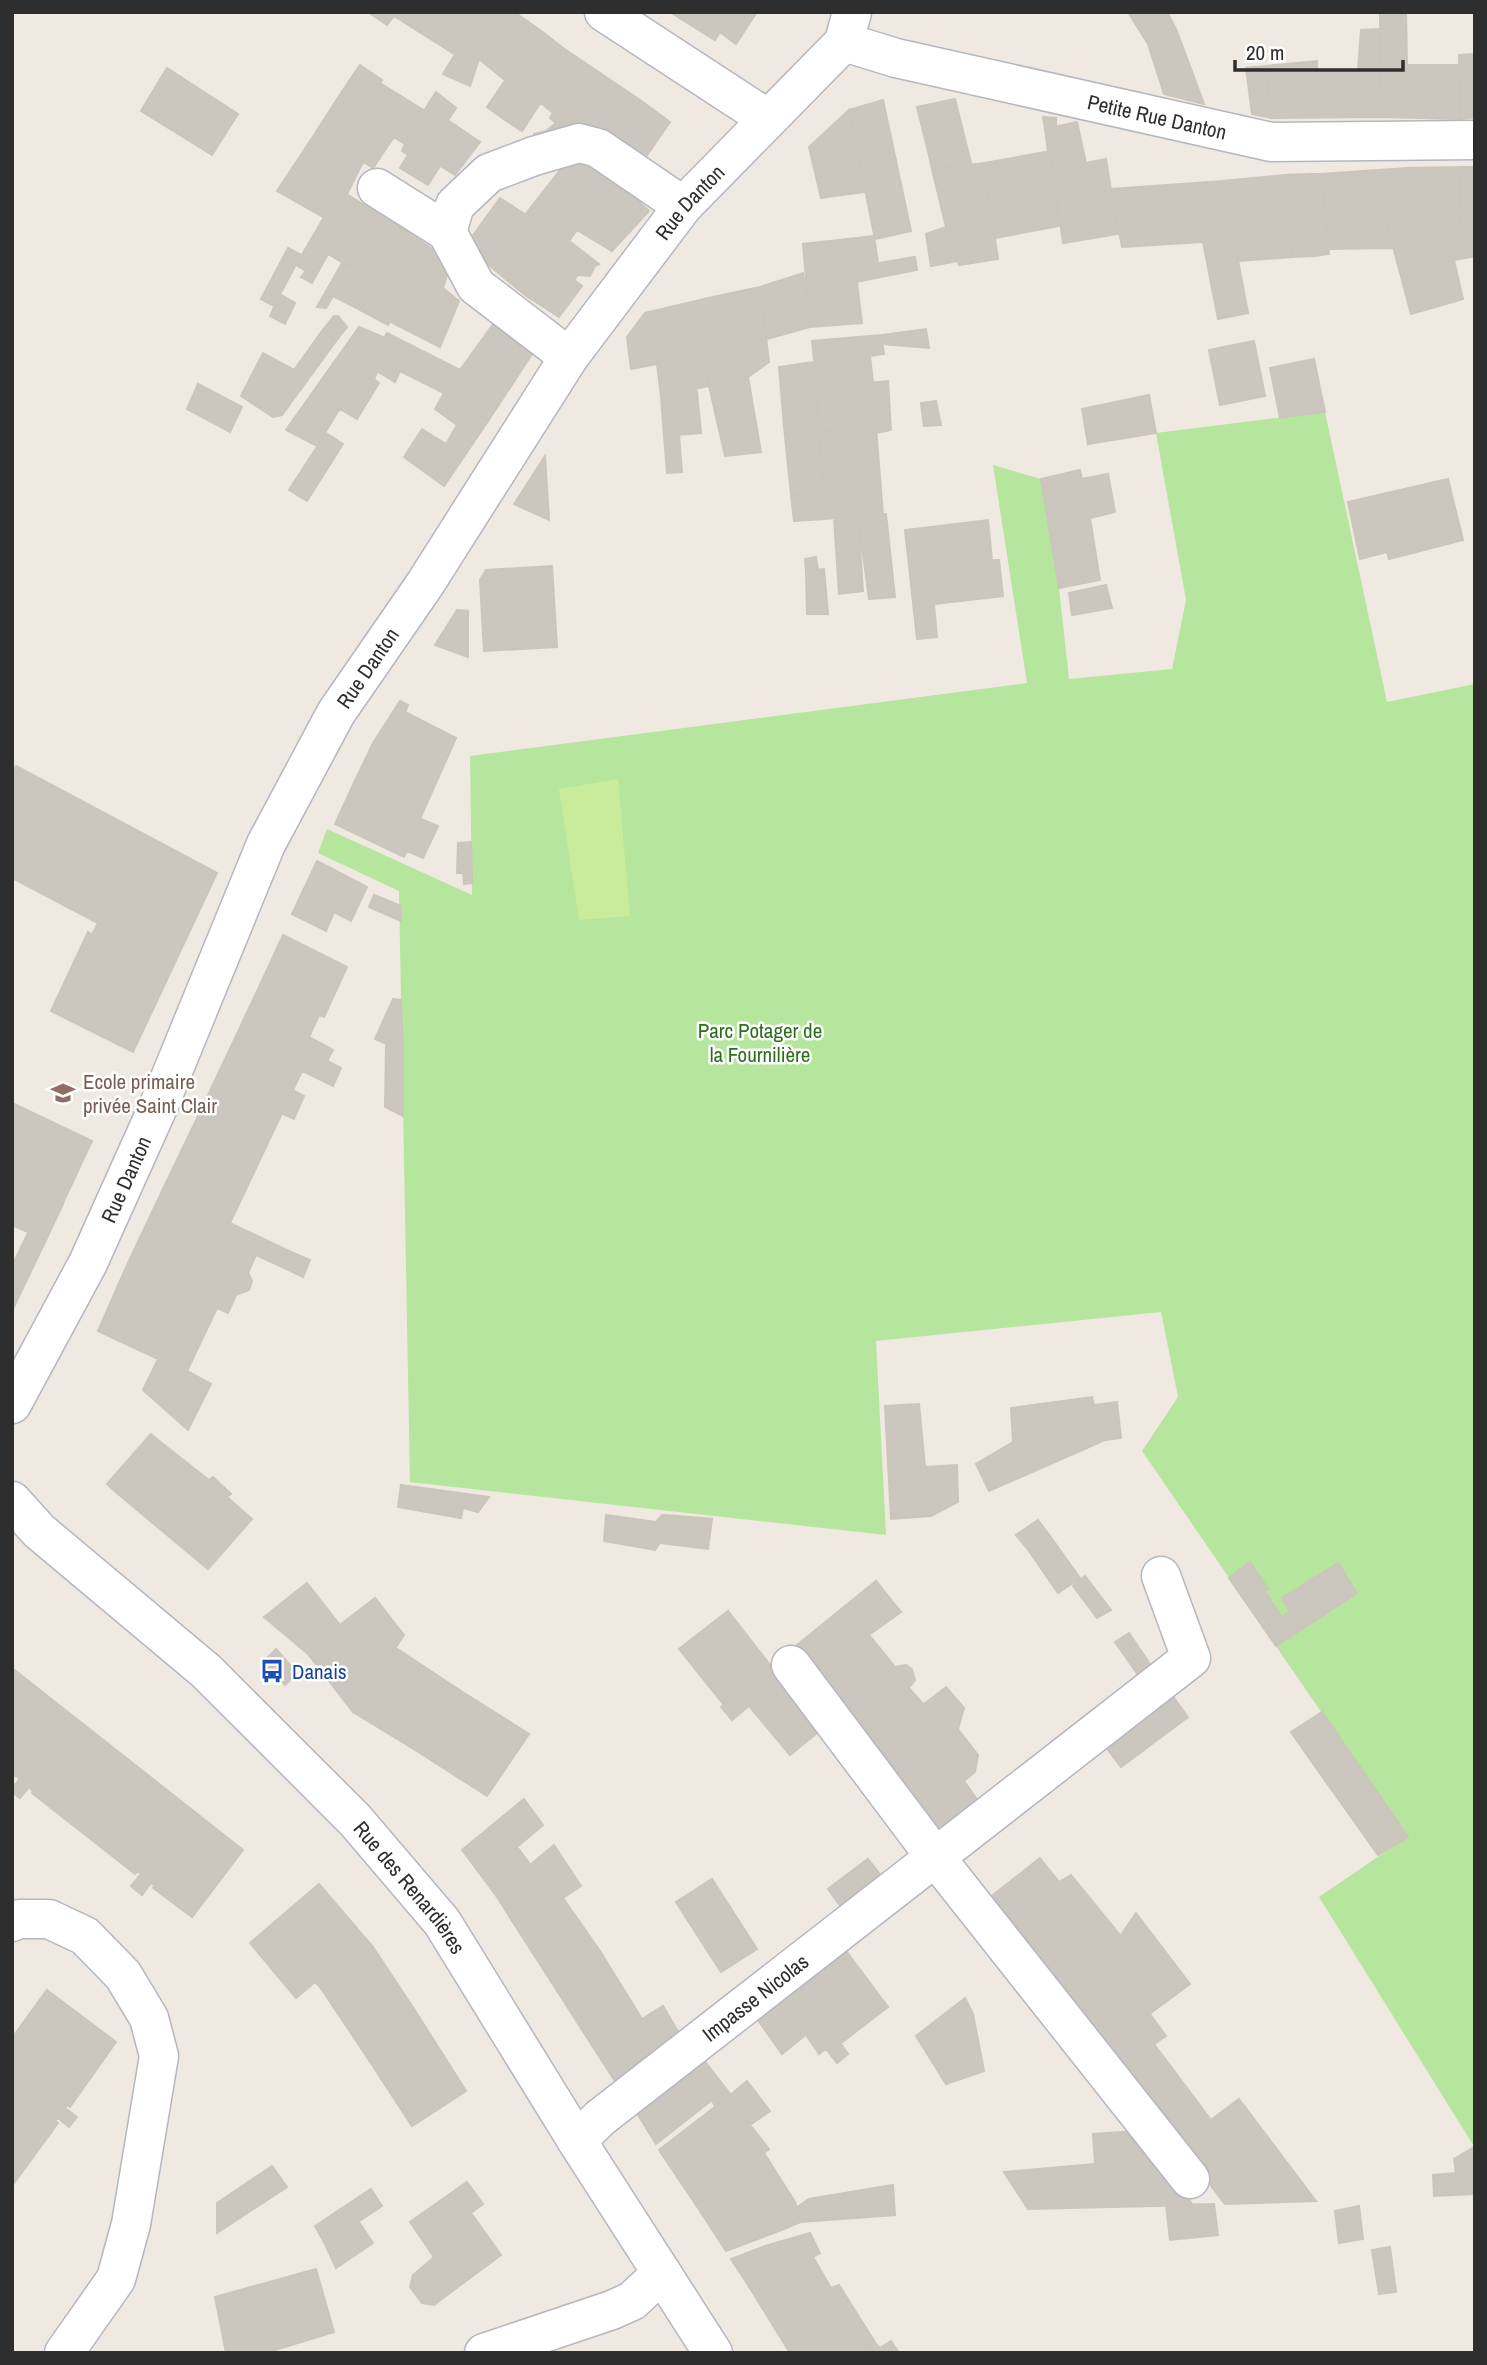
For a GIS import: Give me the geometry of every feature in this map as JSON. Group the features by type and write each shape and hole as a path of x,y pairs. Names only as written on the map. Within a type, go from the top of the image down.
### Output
{"street":[{"path":"604,12 768,119"},
{"name":"Rue Danton","path":"12,1404 45,1347 99,1239 159,1105 266,844 336,713 425,584 569,357 683,206 768,119 848,27"},
{"name":"Petite Rue Danton","path":"848,27 920,64 1271,142 1475,140"},
{"path":"447,232 455,205 489,173 579,143 598,148 683,206"},
{"path":"377,188 447,232 476,286 569,357"},
{"name":"Rue des Renardières","path":"12,1501 40,1531 206,1671 355,1820 442,1923 713,2353"},
{"name":"Impasse Nicolas","path":"577,2141 600,2118 1191,1658 1161,1576"},
{"path":"791,1665 936,1858 1189,2179"},
{"path":"12,1922 19,1919 49,1919 85,1936 123,1975 149,2018 159,2056 131,2224 116,2278 64,2353"},
{"path":"484,2353 612,2310 632,2301 662,2273"}],"green space":[{"name":"Parc Potager de la Fournilière","path":"1325,412 1387,702 1475,684 1475,2148 1319,1897 1407,1837 1142,1451 1178,1397 1161,1312 876,1341 886,1535 410,1482 399,891 318,853 327,829 472,895 470,756 1027,683 993,465 1041,479 1059,588 1069,679 1172,669 1186,600 1156,433"},
{"path":"618,779 630,916 579,920 559,789"}],"building":[{"path":"368,12 397,12 387,25"},
{"path":"397,12 481,12 456,55 394,16"},
{"path":"481,12 514,12 540,30 505,80 479,59 470,86 443,74"},
{"path":"670,12 757,12 736,44 720,32 715,40"},
{"path":"1128,12 1167,12 1204,104 1164,94 1148,44"},
{"path":"1380,12 1406,12 1407,65 1458,65 1460,119 1380,117"},
{"path":"1379,29 1380,117 1271,118 1266,66 1317,61 1317,72 1358,70 1361,30"},
{"path":"540,30 563,48 530,94 524,91 505,120 487,107"},
{"path":"563,48 640,100 610,143 574,123 570,131 534,144 534,134 546,131 556,123 550,118 553,113 530,94"},
{"path":"1475,54 1475,117 1460,119 1459,55"},
{"path":"360,65 382,80 361,114 337,99"},
{"path":"1266,66 1271,118 1252,114 1246,68"},
{"path":"167,68 238,114 212,155 141,111"},
{"path":"380,83 425,111 405,144 394,137 373,168 316,132 337,99 361,114"},
{"path":"524,91 541,102 522,131 505,120"},
{"path":"436,92 456,108 448,120 427,106"},
{"path":"955,99 966,143 928,151 917,107"},
{"path":"640,100 670,122 643,161 612,140"},
{"path":"883,100 911,231 875,239 849,110"},
{"path":"427,106 480,142 455,175 405,144"},
{"path":"849,110 865,192 821,198 809,147"},
{"path":"1043,117 1056,118 1056,126 1045,129"},
{"path":"1077,122 1086,163 1106,159 1118,234 1063,243 1051,151 1048,152 1045,129"},
{"path":"316,132 363,162 347,194 340,190 323,217 277,191"},
{"path":"966,143 971,163 932,169 928,151"},
{"path":"405,144 440,166 428,185 400,168 408,155 402,151"},
{"path":"1051,151 1059,226 995,238 984,163"},
{"path":"577,162 641,194 637,200 649,211 612,251 577,230 569,241 556,231 550,240 525,222 529,217 525,215 560,170"},
{"path":"984,163 998,259 959,265 958,261 931,266 926,234 946,227 932,169"},
{"path":"1459,167 1460,221 1471,257 1454,260 1463,299 1411,314 1387,224 1408,221 1406,168"},
{"path":"1459,167 1475,167 1475,256 1471,257 1460,221"},
{"path":"1406,168 1408,221 1387,224 1392,248 1329,249 1321,174"},
{"path":"1308,174 1315,256 1292,257 1285,175"},
{"path":"1308,174 1321,174 1329,254 1315,256"},
{"path":"1285,175 1292,257 1239,261 1223,181"},
{"path":"1223,181 1248,313 1218,319 1203,242 1122,247 1111,189"},
{"path":"340,190 403,229 374,277 328,254 312,283 301,277 306,271 296,265"},
{"path":"500,198 529,217 490,266 466,245"},
{"path":"525,222 550,240 556,231 599,264 590,276 578,275 574,280 582,286 559,317 525,295 490,266"},
{"path":"403,229 431,248 405,294 376,278"},
{"path":"874,236 880,277 857,282 862,323 810,327 803,244"},
{"path":"288,248 301,255 274,306 261,299"},
{"path":"431,248 438,252 449,269 443,288 459,301 440,347 389,321"},
{"path":"915,257 917,270 880,277 879,263"},
{"path":"342,263 350,267 352,264 376,278 360,310 333,296 326,308 317,307"},
{"path":"803,273 810,327 767,339 760,287"},
{"path":"376,278 405,294 388,325 360,310"},
{"path":"760,287 769,362 748,377 709,386 704,355 722,348 713,297"},
{"path":"280,294 295,303 285,324 270,316"},
{"path":"713,297 722,348 704,355 709,386 695,389 697,392 661,397 657,364 631,369 627,337 645,313"},
{"path":"334,316 338,316 347,327 336,341 322,331"},
{"path":"494,323 534,351 488,421 452,397 400,371 395,382 367,365 387,333 460,370"},
{"path":"359,327 383,337 317,446 286,430"},
{"path":"926,329 929,348 882,344 881,335"},
{"path":"322,331 336,341 282,415 273,417 241,396 263,353 294,370"},
{"path":"881,335 884,354 870,356 873,382 817,388 812,341"},
{"path":"1254,341 1265,396 1220,405 1209,350"},
{"path":"1314,359 1325,412 1280,418 1270,368"},
{"path":"814,362 818,423 784,426 779,367"},
{"path":"367,365 377,372 374,379 379,383 357,419 340,409"},
{"path":"748,377 761,452 725,456 709,386"},
{"path":"888,381 891,430 876,433 876,428 819,431 817,388"},
{"path":"198,384 242,407 230,432 187,409"},
{"path":"697,392 701,433 664,436 661,397"},
{"path":"444,393 488,421 444,486 404,457 422,429 446,444 457,425 435,409"},
{"path":"1149,395 1156,433 1106,441 1101,405"},
{"path":"936,401 941,425 924,426 921,403"},
{"path":"1101,405 1106,441 1088,444 1082,409"},
{"path":"818,423 824,493 791,495 784,426"},
{"path":"876,428 883,514 886,514 895,597 869,599 858,517 824,519 819,431"},
{"path":"326,433 343,444 307,501 289,490"},
{"path":"679,435 682,472 667,473 664,436"},
{"path":"545,456 549,520 514,504"},
{"path":"1080,470 1082,479 1108,474 1115,512 1090,518 1100,580 1059,588 1041,479"},
{"path":"1448,479 1463,540 1389,559 1387,552 1360,559 1348,502"},
{"path":"824,493 824,519 794,521 791,495"},
{"path":"858,517 863,591 839,594 834,518"},
{"path":"988,520 992,560 999,560 1003,596 934,604 937,637 917,639 905,530"},
{"path":"816,557 818,570 806,571 805,559"},
{"path":"552,566 557,647 484,651 480,580 486,570"},
{"path":"824,569 828,614 807,614 806,571"},
{"path":"1106,585 1112,608 1072,615 1069,593"},
{"path":"457,610 468,611 468,657 435,645"},
{"path":"400,701 408,705 405,712 456,738 420,819 352,787 373,743"},
{"path":"16,766 217,873 133,1052 51,1011 88,932 92,935 98,923 12,878 12,773"},
{"path":"352,787 421,819 404,857 335,824"},
{"path":"421,819 438,826 423,858 407,851"},
{"path":"471,842 472,883 464,884 463,873 457,873 458,843"},
{"path":"317,861 367,887 351,921 334,912 326,931 292,914"},
{"path":"374,895 401,906 401,921 369,907"},
{"path":"283,935 347,967 324,1017 259,987"},
{"path":"259,987 319,1015 309,1037 333,1050 327,1061 341,1068 333,1086 235,1038"},
{"path":"393,999 401,1000 403,1051 375,1039"},
{"path":"235,1038 302,1071 266,1147 199,1114"},
{"path":"386,1045 403,1051 403,1116 385,1107"},
{"path":"292,1090 304,1096 294,1119 281,1113"},
{"path":"12,1103 92,1141 63,1203 12,1179"},
{"path":"199,1114 266,1147 230,1223 162,1191"},
{"path":"12,1180 63,1204 46,1240 12,1225"},
{"path":"162,1191 289,1251 282,1267 256,1255 248,1273 252,1281 249,1290 236,1295 228,1313 127,1265"},
{"path":"28,1233 46,1240 22,1290 12,1285 12,1266"},
{"path":"289,1251 310,1260 303,1277 282,1267"},
{"path":"127,1265 217,1308 187,1371 211,1384 188,1430 143,1390 158,1359 98,1331"},
{"path":"12,1285 22,1290 14,1307 12,1306"},
{"path":"1092,1397 1094,1405 1117,1402 1121,1438 1105,1440 989,1491 976,1464 1013,1442 1011,1408"},
{"path":"919,1404 925,1467 957,1465 958,1502 931,1516 891,1519 885,1406"},
{"path":"151,1434 163,1444 118,1494 107,1484"},
{"path":"163,1444 209,1480 213,1477 231,1494 227,1497 252,1519 208,1569 118,1494"},
{"path":"401,1485 489,1497 478,1512 463,1508 461,1518 398,1507"},
{"path":"606,1515 656,1522 662,1515 678,1516 655,1550 604,1541"},
{"path":"678,1516 712,1519 708,1549 660,1543"},
{"path":"1038,1520 1050,1536 1029,1551 1016,1535"},
{"path":"1050,1536 1080,1578 1058,1593 1029,1551"},
{"path":"1250,1562 1268,1589 1264,1591 1282,1617 1290,1611 1282,1598 1338,1563 1357,1593 1276,1646 1229,1578"},
{"path":"1085,1576 1111,1610 1097,1618 1073,1586"},
{"path":"876,1581 901,1612 869,1635 895,1667 906,1665 912,1669 915,1680 909,1688 923,1704 867,1748 791,1650"},
{"path":"307,1583 340,1625 375,1598 404,1635 353,1712 308,1654 264,1617"},
{"path":"728,1611 771,1666 724,1705 679,1649"},
{"path":"1129,1633 1154,1670 1141,1679 1115,1642"},
{"path":"396,1648 461,1691 420,1753 353,1712"},
{"path":"276,1649 297,1673 285,1685 263,1662"},
{"path":"771,1666 822,1729 790,1755 749,1706 732,1720 721,1707"},
{"path":"12,1668 243,1850 192,1917 153,1888 155,1886 151,1883 142,1895 131,1886 141,1874 138,1871 135,1874 32,1793 29,1787 20,1798 12,1792 20,1779 15,1775 12,1778"},
{"path":"946,1687 964,1708 958,1729 978,1755 975,1772 964,1781 981,1805 946,1834 934,1831 867,1748"},
{"path":"461,1691 529,1734 487,1796 420,1753"},
{"path":"1169,1691 1188,1717 1121,1767 1102,1742"},
{"path":"1322,1712 1349,1751 1319,1772 1291,1732"},
{"path":"1349,1751 1408,1837 1378,1855 1319,1772"},
{"path":"524,1799 543,1825 517,1847 530,1864 495,1894 462,1850"},
{"path":"554,1845 581,1886 563,1898 600,1951 552,1983 495,1894"},
{"path":"1040,1858 1059,1882 1071,1875 1120,1935 1102,1963 1062,1994 988,1899"},
{"path":"868,1859 887,1883 846,1914 828,1889"},
{"path":"712,1879 757,1949 721,1972 676,1902"},
{"path":"319,1884 373,1947 320,1987 315,1982 296,1998 250,1943"},
{"path":"1136,1913 1190,1984 1103,2048 1062,1994 1102,1963"},
{"path":"373,1947 416,2012 361,2048 320,1987"},
{"path":"844,1948 888,2007 841,2043 797,1984"},
{"path":"600,1951 642,2019 663,2006 683,2040 620,2089 552,1983"},
{"path":"797,1984 824,2020 782,2054 755,2016"},
{"path":"47,1990 116,2042 70,2107 67,2105 65,2108 77,2117 69,2127 58,2118 55,2121 58,2123 12,2186 12,2038"},
{"path":"965,1998 973,2014 984,2071 946,2084 916,2036"},
{"path":"416,2012 466,2091 412,2126 361,2048"},
{"path":"1150,2014 1166,2036 1154,2044 1211,2120 1179,2144 1103,2048"},
{"path":"824,2020 848,2054 837,2063 826,2049 819,2054 806,2035"},
{"path":"703,2059 731,2095 715,2106 712,2100 656,2144 635,2110"},
{"path":"747,2081 770,2111 750,2125 728,2097"},
{"path":"728,2097 769,2149 696,2205 659,2150"},
{"path":"1239,2099 1316,2201 1225,2204 1179,2144"},
{"path":"1137,2131 1193,2205 1028,2209 1004,2172 1095,2164 1093,2134"},
{"path":"1473,2148 1475,2194 1434,2196 1433,2175 1456,2173 1454,2159"},
{"path":"764,2153 795,2202 801,2222 784,2229 745,2167"},
{"path":"272,2166 287,2187 217,2233 217,2203"},
{"path":"745,2167 784,2229 726,2251 696,2205"},
{"path":"467,2182 483,2204 471,2213 501,2255 447,2295 425,2265 434,2257 410,2222"},
{"path":"893,2185 895,2215 801,2222 796,2208 809,2199"},
{"path":"371,2189 382,2206 325,2244 315,2226"},
{"path":"1214,2204 1218,2235 1170,2240 1166,2205"},
{"path":"1359,2206 1363,2239 1339,2243 1335,2211"},
{"path":"359,2222 373,2243 336,2268 325,2244"},
{"path":"810,2233 820,2253 813,2257 831,2288 839,2285 774,2327 748,2285 780,2264 768,2245"},
{"path":"768,2245 780,2264 748,2285 731,2259"},
{"path":"1390,2247 1396,2292 1379,2294 1372,2250"},
{"path":"425,2265 447,2295 434,2305 422,2303 410,2287 413,2275"},
{"path":"316,2269 334,2332 265,2353 226,2353 215,2297"},
{"path":"839,2285 876,2344 862,2353 790,2353 774,2327"},
{"path":"891,2341 899,2353 862,2353 876,2344 880,2348"}],"place":[{"name":"Ecole primaire privée Saint Clair","path":"63,1093"},
{"name":"Danais","path":"272,1671"}]}
